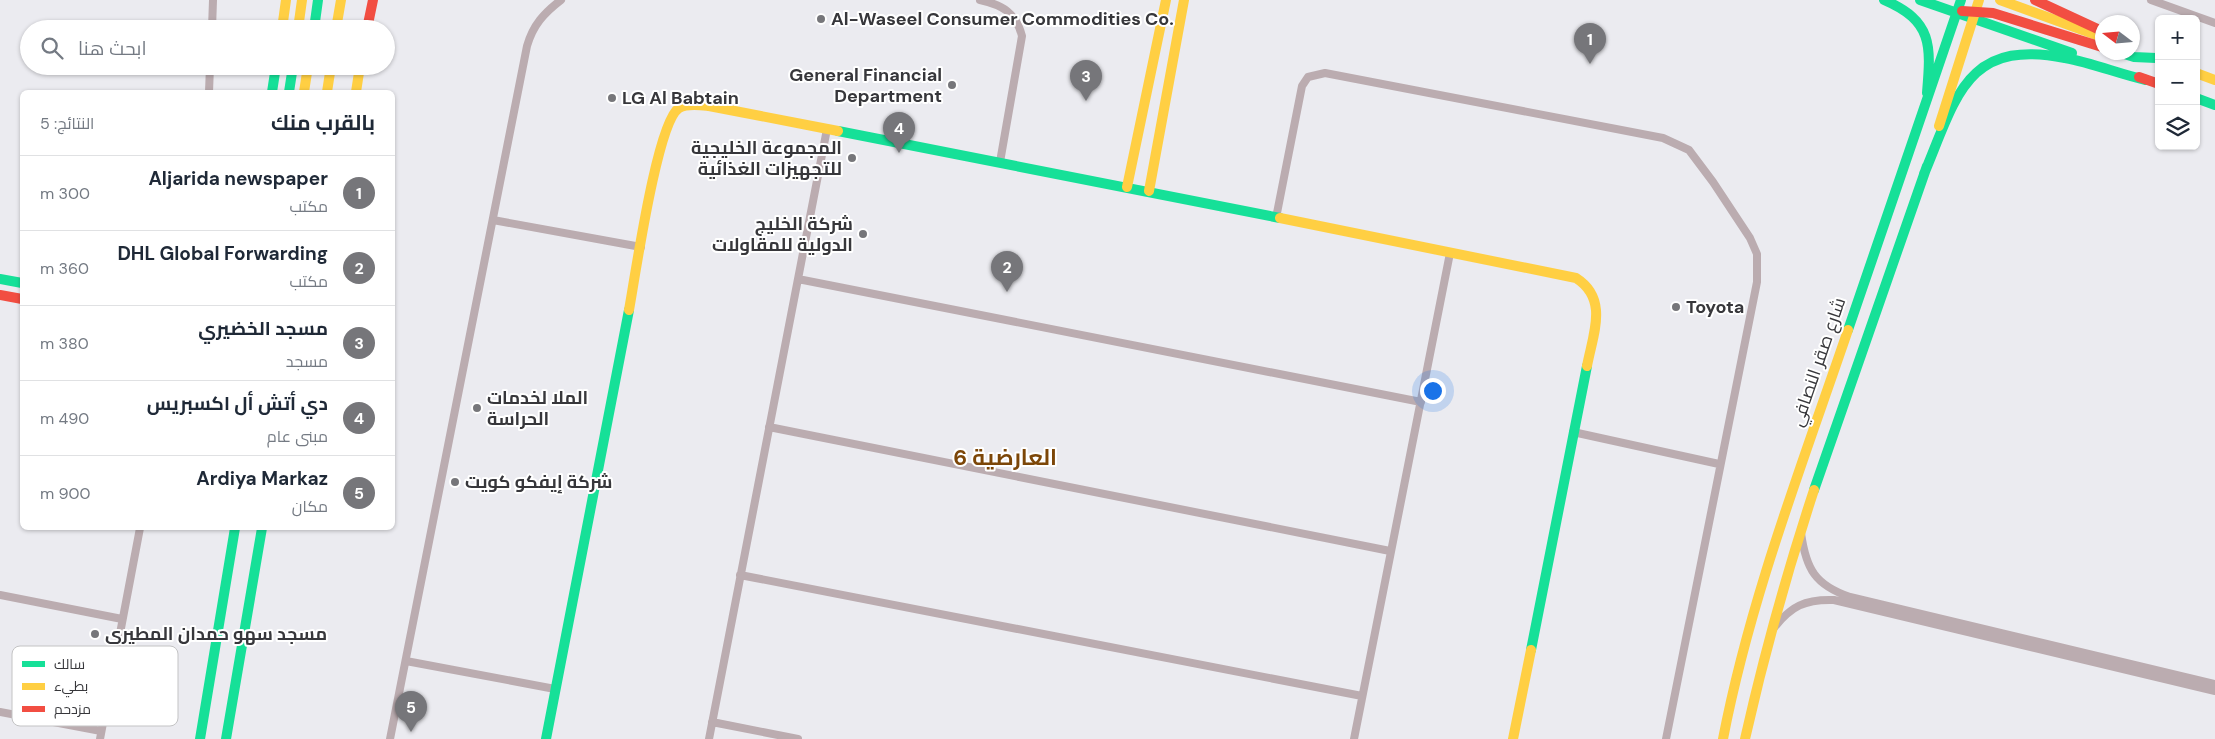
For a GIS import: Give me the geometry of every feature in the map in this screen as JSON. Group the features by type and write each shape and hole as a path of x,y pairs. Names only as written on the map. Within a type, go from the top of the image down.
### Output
{"main road":[{"path":"283,20 286,0"},
{"path":"299,20 302,0"},
{"path":"315,20 318,0"},
{"path":"338,20 341,0"},
{"path":"369,20 373,0"},
{"path":"1127,187 1166,0"},
{"path":"1150,192 1184,0"},
{"path":"1884,0 1904,8 1912,14 1925,31 1930,52 1927,93"},
{"path":"1920,0 1957,12 1976,9 1998,14 2095,46"},
{"name":"شارع صقر النصافي","path":"1722,739 1736,677 1762,581 1927,93 1961,0"},
{"path":"2000,0 2095,34"},
{"path":"2035,0 2095,28"},
{"path":"1976,9 2146,80"},
{"path":"1745,739 1769,635 1801,533 1924,174 1976,9"},
{"path":"1924,174 1964,84 1979,68 1995,58 2022,52 2044,53 2155,83"},
{"path":"2140,52 2155,58"},
{"path":"2140,58 2155,59"},
{"path":"2200,74 2215,80"},
{"path":"272,90 275,75"},
{"path":"289,90 292,75"},
{"path":"304,90 307,75"},
{"path":"327,90 330,75"},
{"path":"356,90 359,75"},
{"path":"2200,100 2215,106"},
{"path":"546,739 662,140 670,119 680,108 692,105 708,106 1127,187 1576,278 1588,285 1594,296 1597,316 1514,739"},
{"path":"0,279 20,283"},
{"path":"0,295 20,299"},
{"path":"200,739 235,530"},
{"path":"226,739 262,530"}],"street":[{"path":"213,20 215,0"},
{"path":"215,0 216,20"},
{"path":"390,739 529,38 541,17 561,0"},
{"path":"980,0 1001,6 1013,15 1019,24 1022,36 1000,162"},
{"path":"2151,0 2215,23"},
{"path":"1276,218 1302,86 1308,77 1325,73 1663,138 1676,142 1689,150 1713,182 1750,238 1757,254 1758,282 1719,464 1666,739"},
{"path":"209,90 210,75"},
{"path":"214,90 215,75"},
{"path":"708,739 827,129"},
{"path":"493,220 641,247"},
{"path":"1354,739 1450,253"},
{"path":"798,278 1421,402"},
{"path":"769,427 1390,551"},
{"path":"1574,432 1719,464"},
{"path":"117,646 140,530"},
{"path":"1801,533 1806,561 1817,579 1826,587 1850,597 2215,684"},
{"path":"740,575 1362,696"},
{"path":"0,595 122,619"},
{"path":"1769,635 1788,610 1814,600 1834,600 2215,691"},
{"path":"406,661 555,689"},
{"path":"712,722 798,739"},
{"path":"61,726 100,735"}],"traffic: fast":[{"path":"315,20 318,0"},
{"path":"1884,0 1912,17 1920,26 1925,36 1929,61 1927,93"},
{"path":"1920,0 2072,53"},
{"path":"1848,330 1961,0"},
{"path":"1924,174 1946,121 1969,80 1985,66 2006,57 2032,54 2065,58 2146,80"},
{"path":"2140,57 2155,58"},
{"path":"272,90 275,75"},
{"path":"289,90 292,75"},
{"path":"2200,99 2215,105"},
{"path":"838,131 1280,218"},
{"path":"1814,490 1927,166"},
{"path":"0,279 20,283"},
{"path":"546,739 629,310"},
{"path":"1531,650 1587,366"},
{"path":"200,739 235,530"},
{"path":"226,739 262,530"}],"traffic: slow":[{"path":"283,20 286,0"},
{"path":"299,20 302,0"},
{"path":"338,20 341,0"},
{"path":"1127,187 1166,0"},
{"path":"1149,191 1184,0"},
{"path":"1939,126 1979,0"},
{"path":"2000,0 2095,34"},
{"path":"2200,74 2215,80"},
{"path":"304,90 307,75"},
{"path":"327,90 330,75"},
{"path":"356,90 359,75"},
{"path":"629,310 655,170 671,119 679,108 690,105 709,106 838,131"},
{"path":"1280,218 1576,278 1586,286 1596,307 1595,330 1587,366"},
{"path":"1723,739 1747,635 1762,584 1848,330"},
{"path":"1745,739 1776,614 1814,490"},
{"path":"1513,739 1531,650"}],"traffic: jam":[{"path":"369,20 373,0"},
{"path":"2035,0 2095,28"},
{"path":"1962,11 1993,13 2095,45"},
{"path":"2139,77 2155,83"},
{"path":"0,295 20,299"}],"place":[{"name":"Al-Waseel Consumer Commodities Co.","path":"821,19"},
{"name":"Aljarida newspaper","path":"1590,64"},
{"name":"General Financial Department","path":"952,85"},
{"name":"LG Al Babtain","path":"612,98"},
{"name":"مسجد الخضيري","path":"1086,101"},
{"name":"دي أتش أل اكسبريس","path":"899,153"},
{"name":"المجموعة الخليجية للتجهيزات الغذائية","path":"852,158"},
{"name":"شركة الخليج الدولية للمقاولات","path":"863,234"},
{"name":"DHL Global Forwarding","path":"1007,292"},
{"name":"Toyota","path":"1676,307"},
{"name":"الملا لخدمات الحراسة","path":"477,408"},
{"name":"شركة إيفكو كويت","path":"455,482"},
{"name":"مسجد سهو حمدان المطيري","path":"95,634"},
{"name":"Ardiya Markaz","path":"411,732"}],"district":[{"name":"العارضية 6","path":"1005,457"}]}
